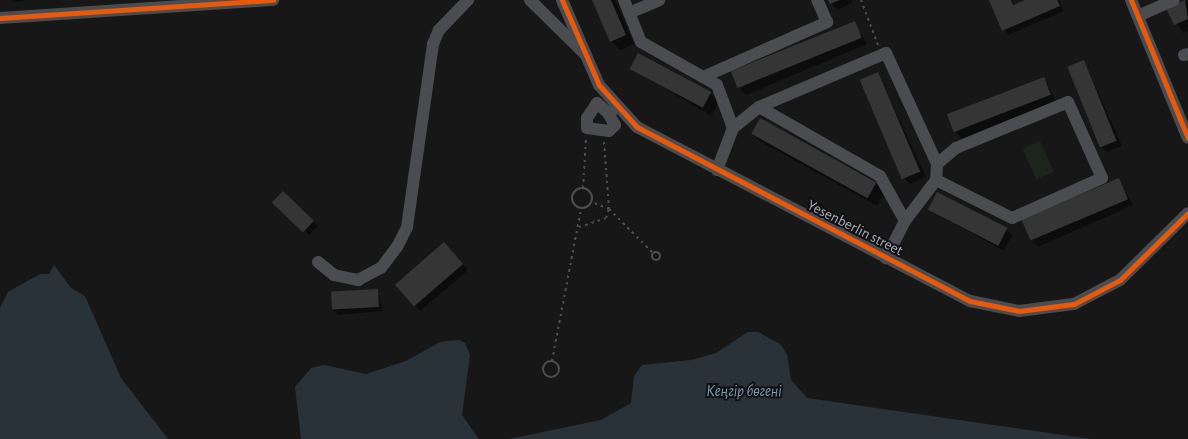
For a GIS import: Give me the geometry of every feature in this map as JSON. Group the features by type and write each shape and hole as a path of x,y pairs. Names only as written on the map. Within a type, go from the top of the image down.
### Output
{"street":[{"path":"0,18 273,0"},
{"path":"318,262 334,276 358,280 381,268 397,247 407,226 433,44 439,30 468,0"},
{"path":"530,0 586,56"},
{"name":"Yesenberlin street","path":"562,0 612,110 637,127 717,170 970,301 1019,311 1047,311 1074,304 1120,280 1188,214"},
{"path":"624,0 641,42 717,86 733,128"},
{"path":"629,13 659,0"},
{"path":"703,77 827,22 817,0"},
{"path":"1131,0 1188,138"},
{"path":"1138,16 1174,0"},
{"path":"717,170 733,128 759,107 881,51 888,58 937,164 936,180 905,221 886,258"},
{"path":"936,180 1012,218 1102,178 1068,102 956,148 937,164"},
{"path":"597,103 612,110 615,124 604,130 587,128 586,118 597,103"},
{"path":"759,107 880,176 905,221"}],"path":[{"path":"861,0 881,51"},
{"path":"583,188 587,128"},
{"path":"578,228 606,218 609,209 604,130"},
{"path":"583,188 590,192 592,202"},
{"path":"581,209 575,206 571,196 583,188"},
{"path":"592,202 609,209 653,253"},
{"path":"552,361 559,369 550,377 543,367 552,361 581,209 592,202"}],"shaded area":[{"path":"1040,141 1054,172 1036,180 1023,149"}],"water":[{"path":"54,265 71,288 85,296 121,378 168,439 0,439 0,308 8,292 40,274 49,274"},
{"name":"Кеңгір бөгені","path":"748,332 758,332 780,344 787,354 791,380 807,398 1091,439 509,439 601,420 631,403 634,376 642,365 691,360 716,353"},
{"path":"459,340 465,343 470,355 462,415 479,439 301,439 295,387 311,368 324,365 366,374 406,361 440,342"}],"building":[{"path":"592,0 611,0 626,35 610,42"},
{"path":"828,0 840,0 830,4"},
{"path":"989,0 1011,0 1013,5 1025,0 1057,0 1060,6 1002,31"},
{"path":"1185,0 1188,19 1174,25 1166,8"},
{"path":"855,21 862,38 738,88 731,71"},
{"path":"638,53 711,92 703,108 630,69"},
{"path":"1084,60 1117,141 1100,147 1067,67"},
{"path":"878,72 920,171 902,179 860,80"},
{"path":"1044,77 1051,95 954,132 947,114"},
{"path":"760,118 876,182 868,198 751,134"},
{"path":"1119,178 1128,199 1030,241 1021,219"},
{"path":"283,191 314,221 303,232 272,203"},
{"path":"937,192 1007,228 998,246 928,210"},
{"path":"444,242 463,264 414,307 395,285"},
{"path":"378,289 379,307 332,309 331,291"}],"cycle path":[{"path":"0,18 273,0"},
{"path":"562,0 599,85 637,127 970,301 1019,311 1074,304 1120,280 1188,213"},
{"path":"1131,0 1188,138"}]}
